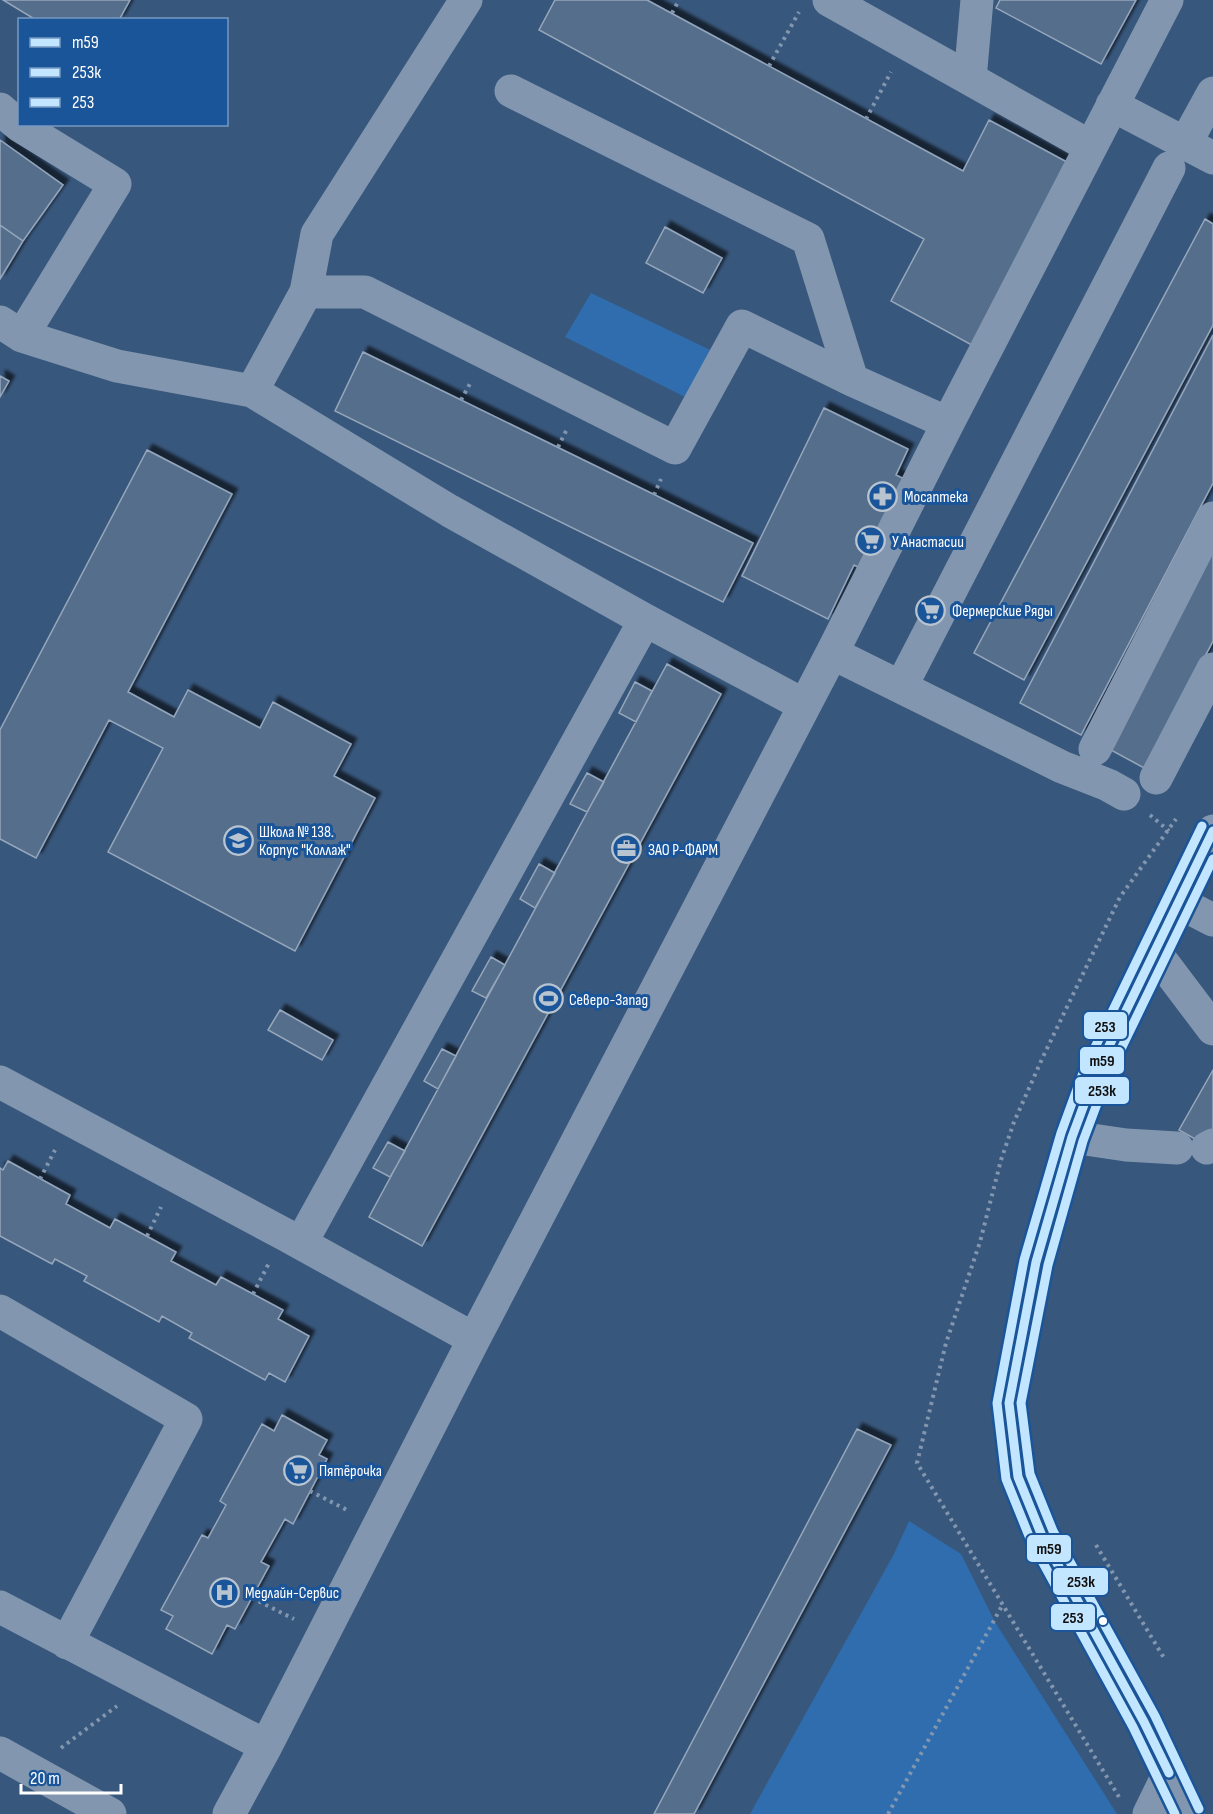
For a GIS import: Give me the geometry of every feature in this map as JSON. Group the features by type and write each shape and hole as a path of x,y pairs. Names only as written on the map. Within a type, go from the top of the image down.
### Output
{"street":[{"path":"252,391 306,292 317,234 466,0"},
{"path":"970,79 977,0"},
{"path":"229,1814 832,653 1167,0"},
{"path":"815,5 906,44 1091,147"},
{"path":"511,91 808,239 852,380"},
{"path":"901,687 1189,156 1213,93"},
{"path":"1112,105 1189,156"},
{"path":"0,109 18,124"},
{"path":"20,126 115,184 11,329 117,366 252,391 450,511 645,620 804,705"},
{"path":"306,292 365,292 675,448 742,326 852,380 948,423"},
{"path":"1095,749 1213,518"},
{"path":"301,1243 645,620"},
{"path":"832,653 1062,767 1108,785 1124,794"},
{"path":"1156,778 1213,669"},
{"path":"1188,1814 1144,1722 1042,1536 1018,1477 1009,1404 1036,1262 1072,1137 1095,1075 1211,838"},
{"path":"1178,902 1213,920"},
{"path":"1154,951 1213,1029"},
{"path":"0,1082 301,1243 474,1339"},
{"path":"1072,1137 1126,1145 1199,1147"},
{"path":"0,1311 186,1419 67,1643"},
{"path":"0,1607 266,1746"},
{"path":"0,1753 110,1814"},
{"path":"1149,1814 1169,1773"}],"path":[{"path":"672,14 679,0"},
{"path":"769,66 815,5"},
{"path":"866,118 906,44"},
{"path":"310,1491 378,1526"},
{"path":"1096,1545 1164,1658"},
{"path":"252,1598 323,1633"},
{"path":"888,1814 1004,1604"},
{"path":"30,1770 147,1684"}],"shaded area":[{"path":"591,293 725,357 699,404 565,337"},
{"path":"909,1521 961,1554 995,1622 1117,1814 750,1814 894,1554"}],"building":[{"path":"3,0 130,0 120,18 33,18"},
{"path":"555,0 647,0 963,171 989,120 1078,168 979,349 891,301 924,239 539,30"},
{"path":"1000,0 1136,0 1101,64 996,8"},
{"path":"0,140 63,185 23,241 0,225"},
{"path":"1205,219 1213,224 1213,325 1024,680 974,653"},
{"path":"0,225 23,241 0,279"},
{"path":"665,227 722,258 703,293 646,263"},
{"path":"1213,335 1213,483 1081,735 1020,703"},
{"path":"363,352 753,543 723,602 335,411"},
{"path":"0,376 9,381 0,397"},
{"path":"824,408 908,449 896,475 908,481 864,570 854,565 828,619 742,576"},
{"path":"147,450 232,494 128,692 174,717 188,690 260,728 273,702 351,744 334,776 375,798 295,951 108,852 163,748 109,720 36,858 0,839 0,730"},
{"path":"1213,550 1213,641 1146,769 1109,749"},
{"path":"667,664 721,694 422,1246 369,1217"},
{"path":"635,682 652,691 636,722 619,713"},
{"path":"587,773 604,782 587,812 570,804"},
{"path":"539,864 555,873 535,908 520,899"},
{"path":"491,957 505,965 486,998 472,991"},
{"path":"280,1010 333,1040 322,1060 268,1030"},
{"path":"442,1049 456,1056 438,1089 424,1081"},
{"path":"1213,1070 1213,1149 1179,1130"},
{"path":"388,1142 405,1151 390,1177 373,1168"},
{"path":"8,1161 70,1195 66,1204 110,1228 115,1219 176,1252 171,1261 216,1285 221,1277 283,1310 278,1319 309,1336 285,1382 269,1373 265,1380 189,1338 192,1333 162,1316 159,1322 84,1281 87,1276 55,1259 52,1264 0,1236 0,1168 3,1170"},
{"path":"282,1415 327,1440 319,1455 327,1459 293,1524 285,1519 261,1562 269,1566 235,1629 227,1625 212,1654 166,1629 173,1616 161,1610 202,1535 208,1538 226,1505 220,1501 262,1424 274,1431"},
{"path":"857,1429 891,1445 694,1814 654,1814"}],"transit line":[{"name":"253","path":"1175,1814 1133,1727 1031,1541 1006,1479 997,1403 1024,1260 1061,1133 1084,1070 1202,826"},
{"name":"т59","path":"1169,1773 1144,1722 1042,1536 1018,1477 1009,1403 1036,1262 1072,1137 1095,1075 1213,831"},
{"name":"253к","path":"1199,1809 1155,1716 1053,1531 1030,1474 1021,1403 1048,1265 1083,1141 1106,1080 1213,859"}],"place":[{"name":"Мосаптека","path":"883,496"},
{"name":"У Анастасии","path":"871,541"},
{"name":"Фермерские Ряды","path":"931,610"},
{"name":"Школа № 138. Корпус \"Коллаж\"","path":"238,840"},
{"name":"ЗАО Р-ФАРМ","path":"627,849"},
{"name":"Северо-Запад","path":"548,999"},
{"name":"Пятёрочка","path":"298,1470"},
{"name":"Медлайн-Сервис","path":"224,1592"}]}
